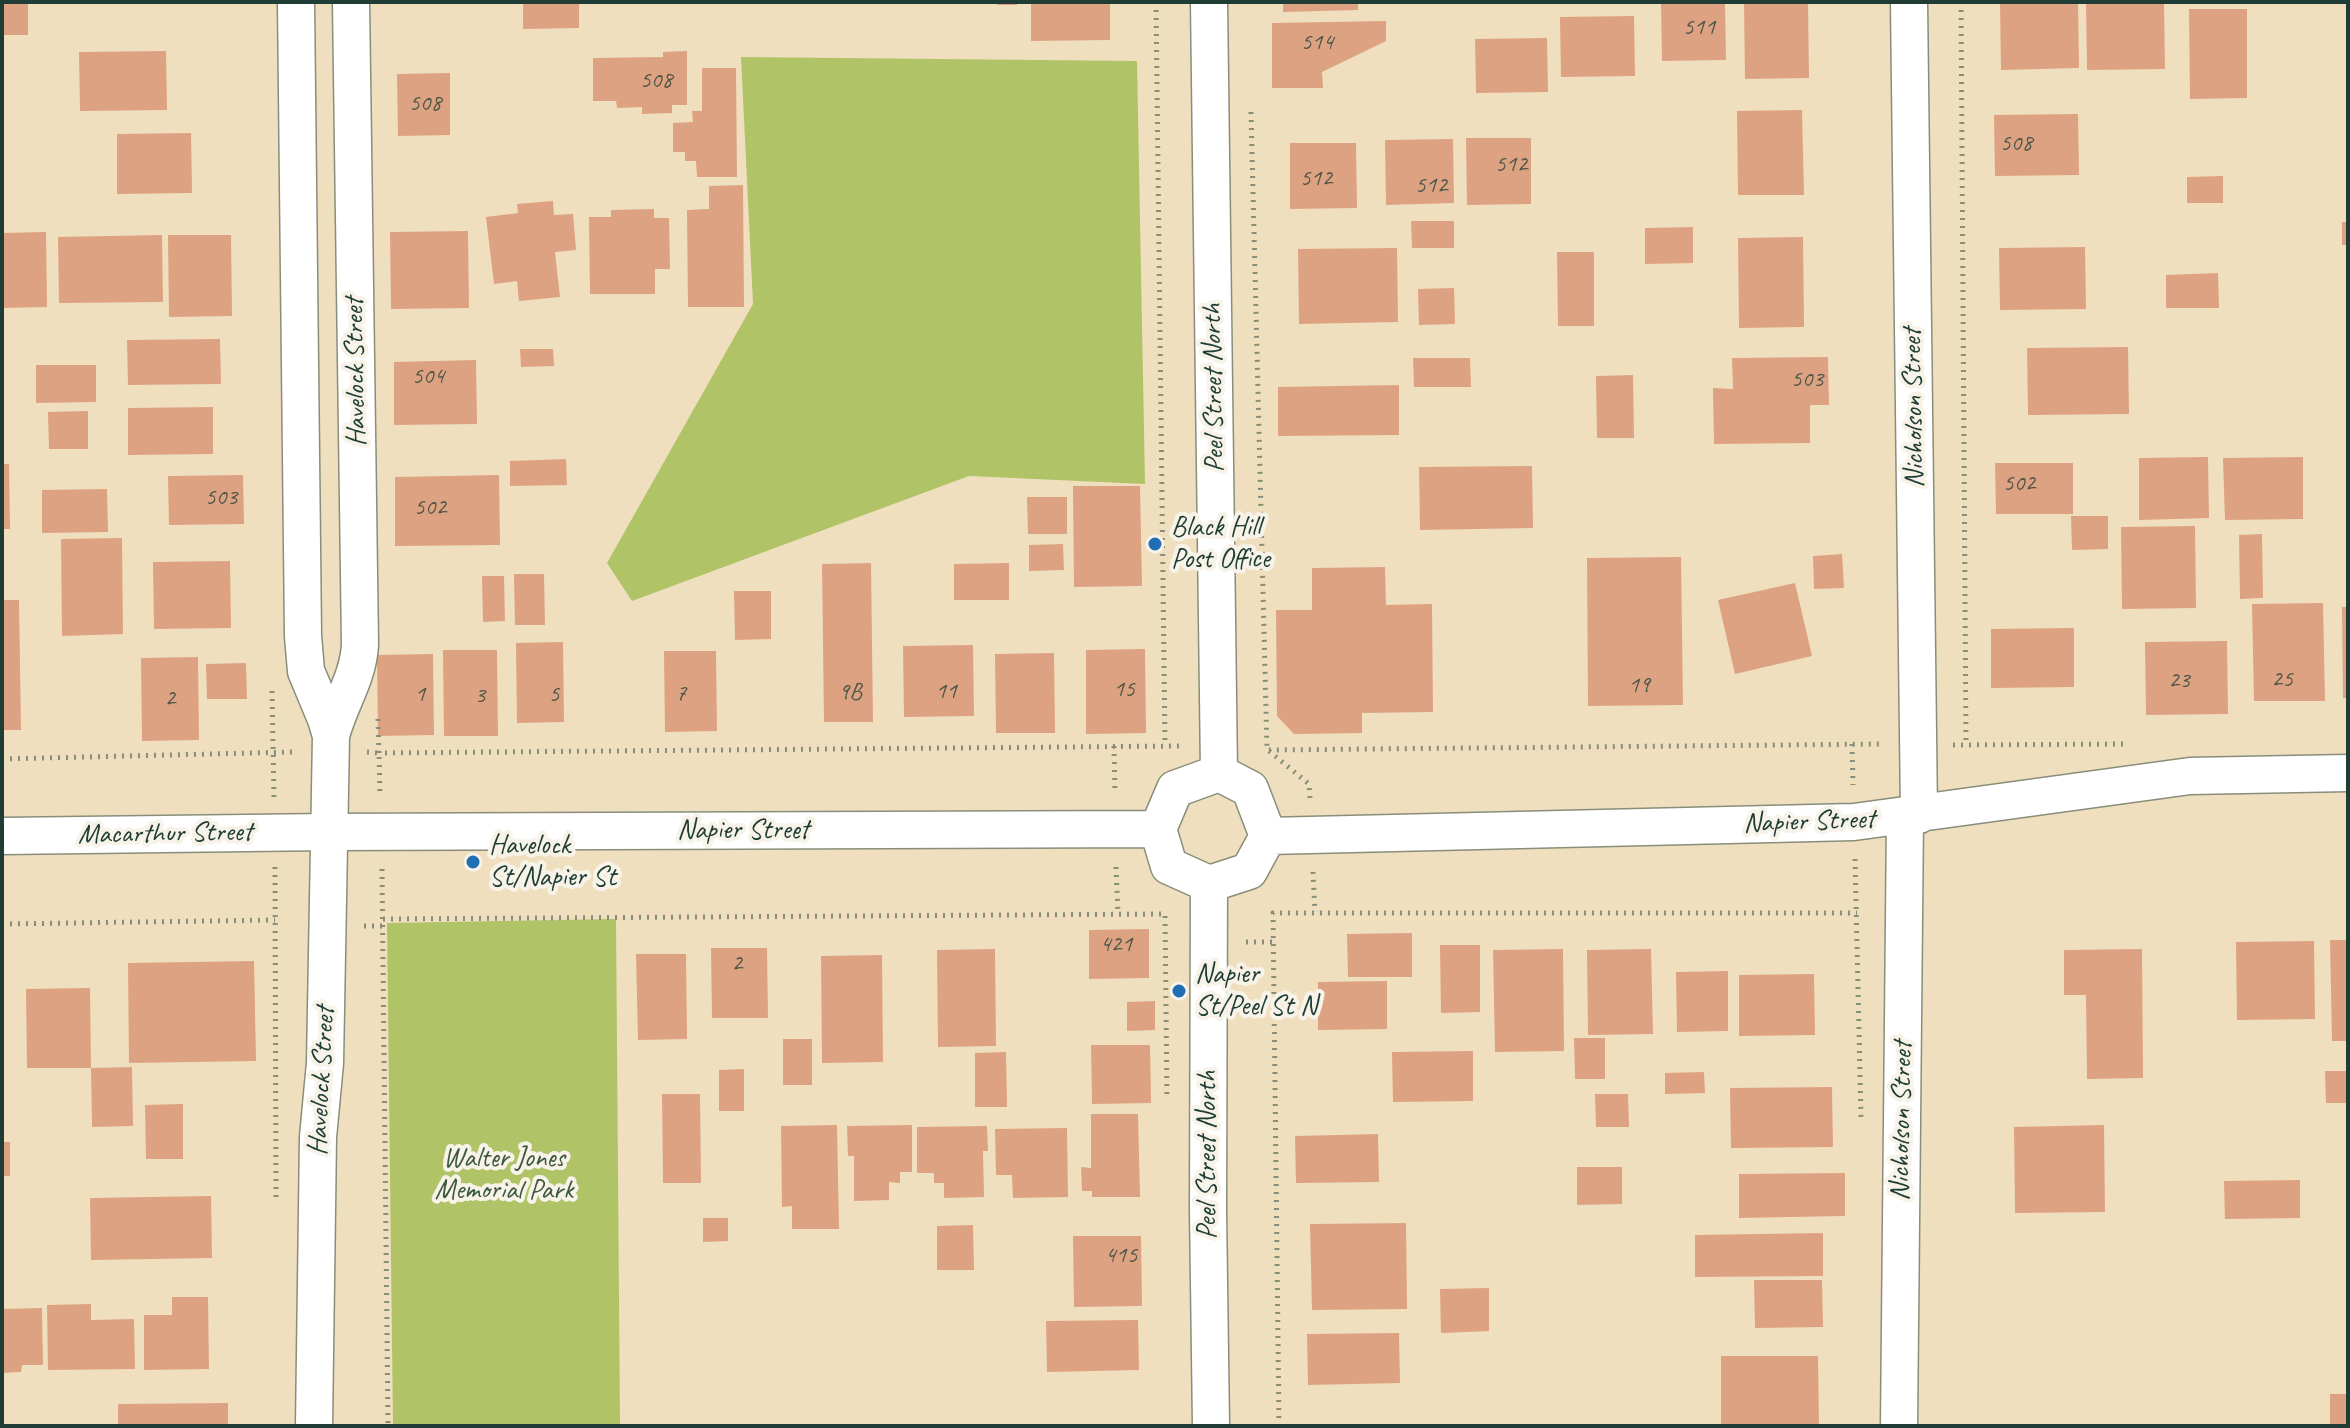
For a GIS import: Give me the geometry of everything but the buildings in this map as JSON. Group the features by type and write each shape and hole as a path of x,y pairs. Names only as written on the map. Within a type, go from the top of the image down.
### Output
{"street":[{"name":"Havelock Street","path":"296,2 303,636 306,671 331,736"},
{"name":"Havelock Street","path":"314,1426 318,1152 325,1063 331,736 341,703 355,676 360,645 351,2"},
{"name":"Peel Street North","path":"1209,2 1219,773"},
{"name":"Nicholson Street","path":"1899,1426 1912,816 1918,744 1909,2"},
{"path":"1219,773 1250,789 1268,836 1249,871 1209,884 1169,866 1158,829 1175,789 1219,773"},
{"name":"Napier Street","path":"1268,836 1849,823 2177,777 2348,773"},
{"name":"Napier Street","path":"328,832 1158,829"},
{"name":"Macarthur Street","path":"2,836 328,832"},
{"name":"Peel Street North","path":"1209,884 1211,1426"}],"path":[{"path":"379,753 1165,746 1156,2"},
{"path":"1251,109 1267,750 1966,745 1961,2"},
{"path":"2,759 273,752"},
{"path":"1279,1426 1273,913 1857,913"},
{"path":"388,1426 383,919 1165,914"},
{"path":"2,924 275,920 276,1212"}],"green space":[{"path":"741,57 1137,61 1145,484 969,476 632,601 607,563 753,304"},
{"name":"Walter Jones Memorial Park","path":"616,919 620,1426 393,1426 387,923"}],"place":[{"name":"Black Hill Post Office","path":"1155,544"},
{"name":"Havelock St/Napier St","path":"473,862"},
{"name":"Napier St/Peel St N","path":"1179,991"}]}
